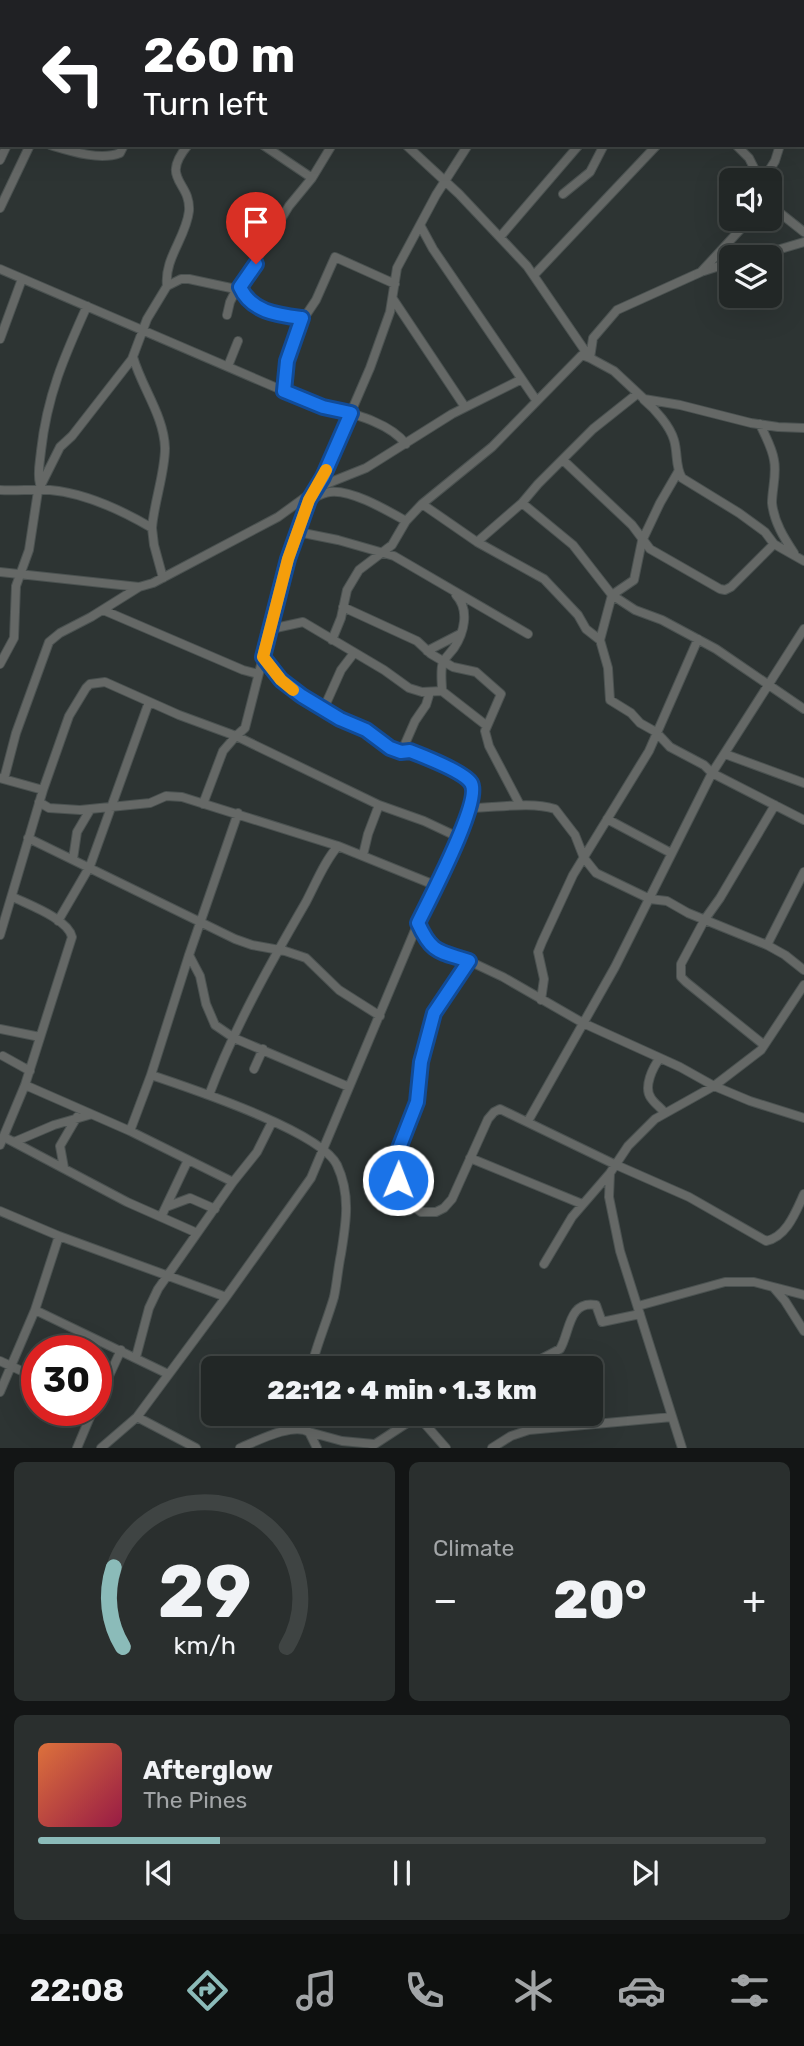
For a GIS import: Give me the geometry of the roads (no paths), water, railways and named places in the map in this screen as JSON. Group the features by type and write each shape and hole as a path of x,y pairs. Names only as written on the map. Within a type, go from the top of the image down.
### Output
{"street":[{"path":"0,208 29,147"},
{"path":"58,147 95,156 120,153 123,147"},
{"path":"39,487 60,447 72,436 133,357 142,331 167,286 169,262 188,215 188,201 176,174 177,159 186,147"},
{"path":"266,147 312,178"},
{"path":"227,315 230,302 289,206 312,178 330,147"},
{"path":"408,147 446,180 534,275 590,358"},
{"path":"204,804 223,751 245,728 288,559 313,493 323,477 351,413 387,321 397,268 466,147"},
{"path":"499,237 577,147"},
{"path":"563,194 590,172 603,147"},
{"path":"534,275 655,147"},
{"path":"738,147 754,168"},
{"path":"770,168 779,147"},
{"path":"782,215 804,232"},
{"path":"420,225 433,249 536,400"},
{"path":"701,272 739,231"},
{"path":"782,248 804,242"},
{"path":"284,391 287,361 302,318 316,300 335,257 395,284"},
{"path":"590,358 593,338 617,310 719,266"},
{"path":"0,269 284,391 392,430 406,444"},
{"path":"0,339 22,279"},
{"path":"167,286 181,279 189,279 239,288 261,309 302,318"},
{"path":"393,298 465,407"},
{"path":"0,664 14,638 15,598 19,573 31,538 48,405 87,306"},
{"path":"228,366 237,341"},
{"path":"332,640 347,590 359,570 392,545 422,504 492,447 582,355 614,371 652,406 673,437 678,472 685,480 720,500 765,532 774,544 804,561"},
{"path":"133,357 139,379 159,418 164,444 152,528 163,578"},
{"path":"43,790 2,778 49,642 139,587 163,578 278,517 313,493 366,468 465,407 520,380"},
{"path":"477,542 522,503 593,429 640,397 760,424 804,428"},
{"path":"760,424 775,462 772,504 775,516 782,536 794,554"},
{"path":"564,461 635,527 642,541 650,549 725,590 739,580 774,544"},
{"path":"678,472 642,541 634,580 612,595 600,640 608,668 610,700 656,732 670,747 704,765 712,773 804,820"},
{"path":"0,490 39,487 52,490 86,499 152,528"},
{"path":"313,493 335,491 368,502 407,521"},
{"path":"522,503 573,545 612,595 635,610 662,620 698,639 804,709"},
{"path":"422,504 477,542 544,579 578,615 586,629 600,640"},
{"path":"298,532 384,552 408,563 528,634"},
{"path":"0,572 139,587"},
{"path":"442,691 443,662 457,644 464,625 465,613 460,600 453,592"},
{"path":"343,607 417,641 427,651 459,670 476,673 501,694 485,731 489,746 520,805"},
{"path":"103,610 258,674"},
{"path":"271,629 303,622 409,688 422,692 442,691 487,726"},
{"path":"528,1121 650,899 712,773 804,629"},
{"path":"427,651 460,634"},
{"path":"541,1000 544,979 539,949 573,875 649,751 698,639"},
{"path":"324,708 341,670 354,653"},
{"path":"101,1447 137,1417 310,1178 470,808 473,789 466,779 410,751 401,752 383,744 366,730 340,719 288,687 263,657"},
{"path":"0,935 39,802 69,716 90,684 105,682 236,736 379,805 458,837"},
{"path":"401,752 430,692"},
{"path":"58,920 90,866 149,702"},
{"path":"725,754 804,783"},
{"path":"39,802 50,808 90,810 150,803 171,796 238,813 338,846 437,886"},
{"path":"363,855 379,805"},
{"path":"470,808 489,809 520,805 555,809 575,835 584,858 596,873 650,899 667,901 767,945 804,970"},
{"path":"764,1045 681,977 681,964 705,919 775,805"},
{"path":"73,859 78,832 90,810"},
{"path":"130,1131 238,813"},
{"path":"607,819 671,853"},
{"path":"28,838 90,866 199,923 252,945 306,958 339,990 380,1016"},
{"path":"209,1095 234,1038 279,950 327,861 338,846"},
{"path":"767,945 804,872"},
{"path":"13,897 58,920 69,928 72,937 30,1071 2,1141 14,1142 127,1202 197,1233"},
{"path":"418,923 430,945 444,954 469,961 503,977 583,1023 714,1086 804,1118"},
{"path":"188,955 200,976 206,1004 215,1025 234,1038 349,1087"},
{"path":"469,961 434,1013 421,1062 417,1102 396,1156 398,1180 413,1206 421,1212 436,1212 452,1199 494,1112 500,1109 689,1197 766,1241 771,1241 784,1230 804,1194"},
{"path":"544,1264 582,1204 610,1173 640,1132 664,1112 714,1086 755,1055 804,985"},
{"path":"0,1029 40,1037"},
{"path":"254,1069 263,1049"},
{"path":"3,1056 30,1071"},
{"path":"660,1058 653,1069 649,1092 664,1112"},
{"path":"151,1075 209,1095 308,1138 324,1149 337,1164 343,1182 347,1220 334,1296 315,1356"},
{"path":"25,1085 130,1131 233,1182"},
{"path":"14,1142 77,1117 89,1115"},
{"path":"64,1168 60,1146 77,1117"},
{"path":"136,1357 149,1308 167,1276 257,1152 272,1122"},
{"path":"470,1158 582,1204"},
{"path":"161,1217 188,1160"},
{"path":"610,1173 609,1197 614,1225 682,1447"},
{"path":"166,1207 190,1198 215,1209"},
{"path":"796,1210 804,1204"},
{"path":"0,1211 58,1236 226,1297"},
{"path":"0,1392 34,1310 58,1236"},
{"path":"549,1356 560,1349 572,1317 582,1306 592,1303 596,1304 602,1322 725,1282 754,1282 804,1295"},
{"path":"773,1287 804,1331"},
{"path":"34,1310 168,1374"},
{"path":"112,1369 121,1350"},
{"path":"0,1361 21,1371"},
{"path":"137,1417 195,1447"},
{"path":"492,1447 529,1430 672,1417"},
{"path":"77,1447 86,1426"},
{"path":"240,1447 300,1428 342,1441 372,1446 403,1426"},
{"path":"429,1426 446,1447"},
{"path":"309,1432 317,1447"}]}
